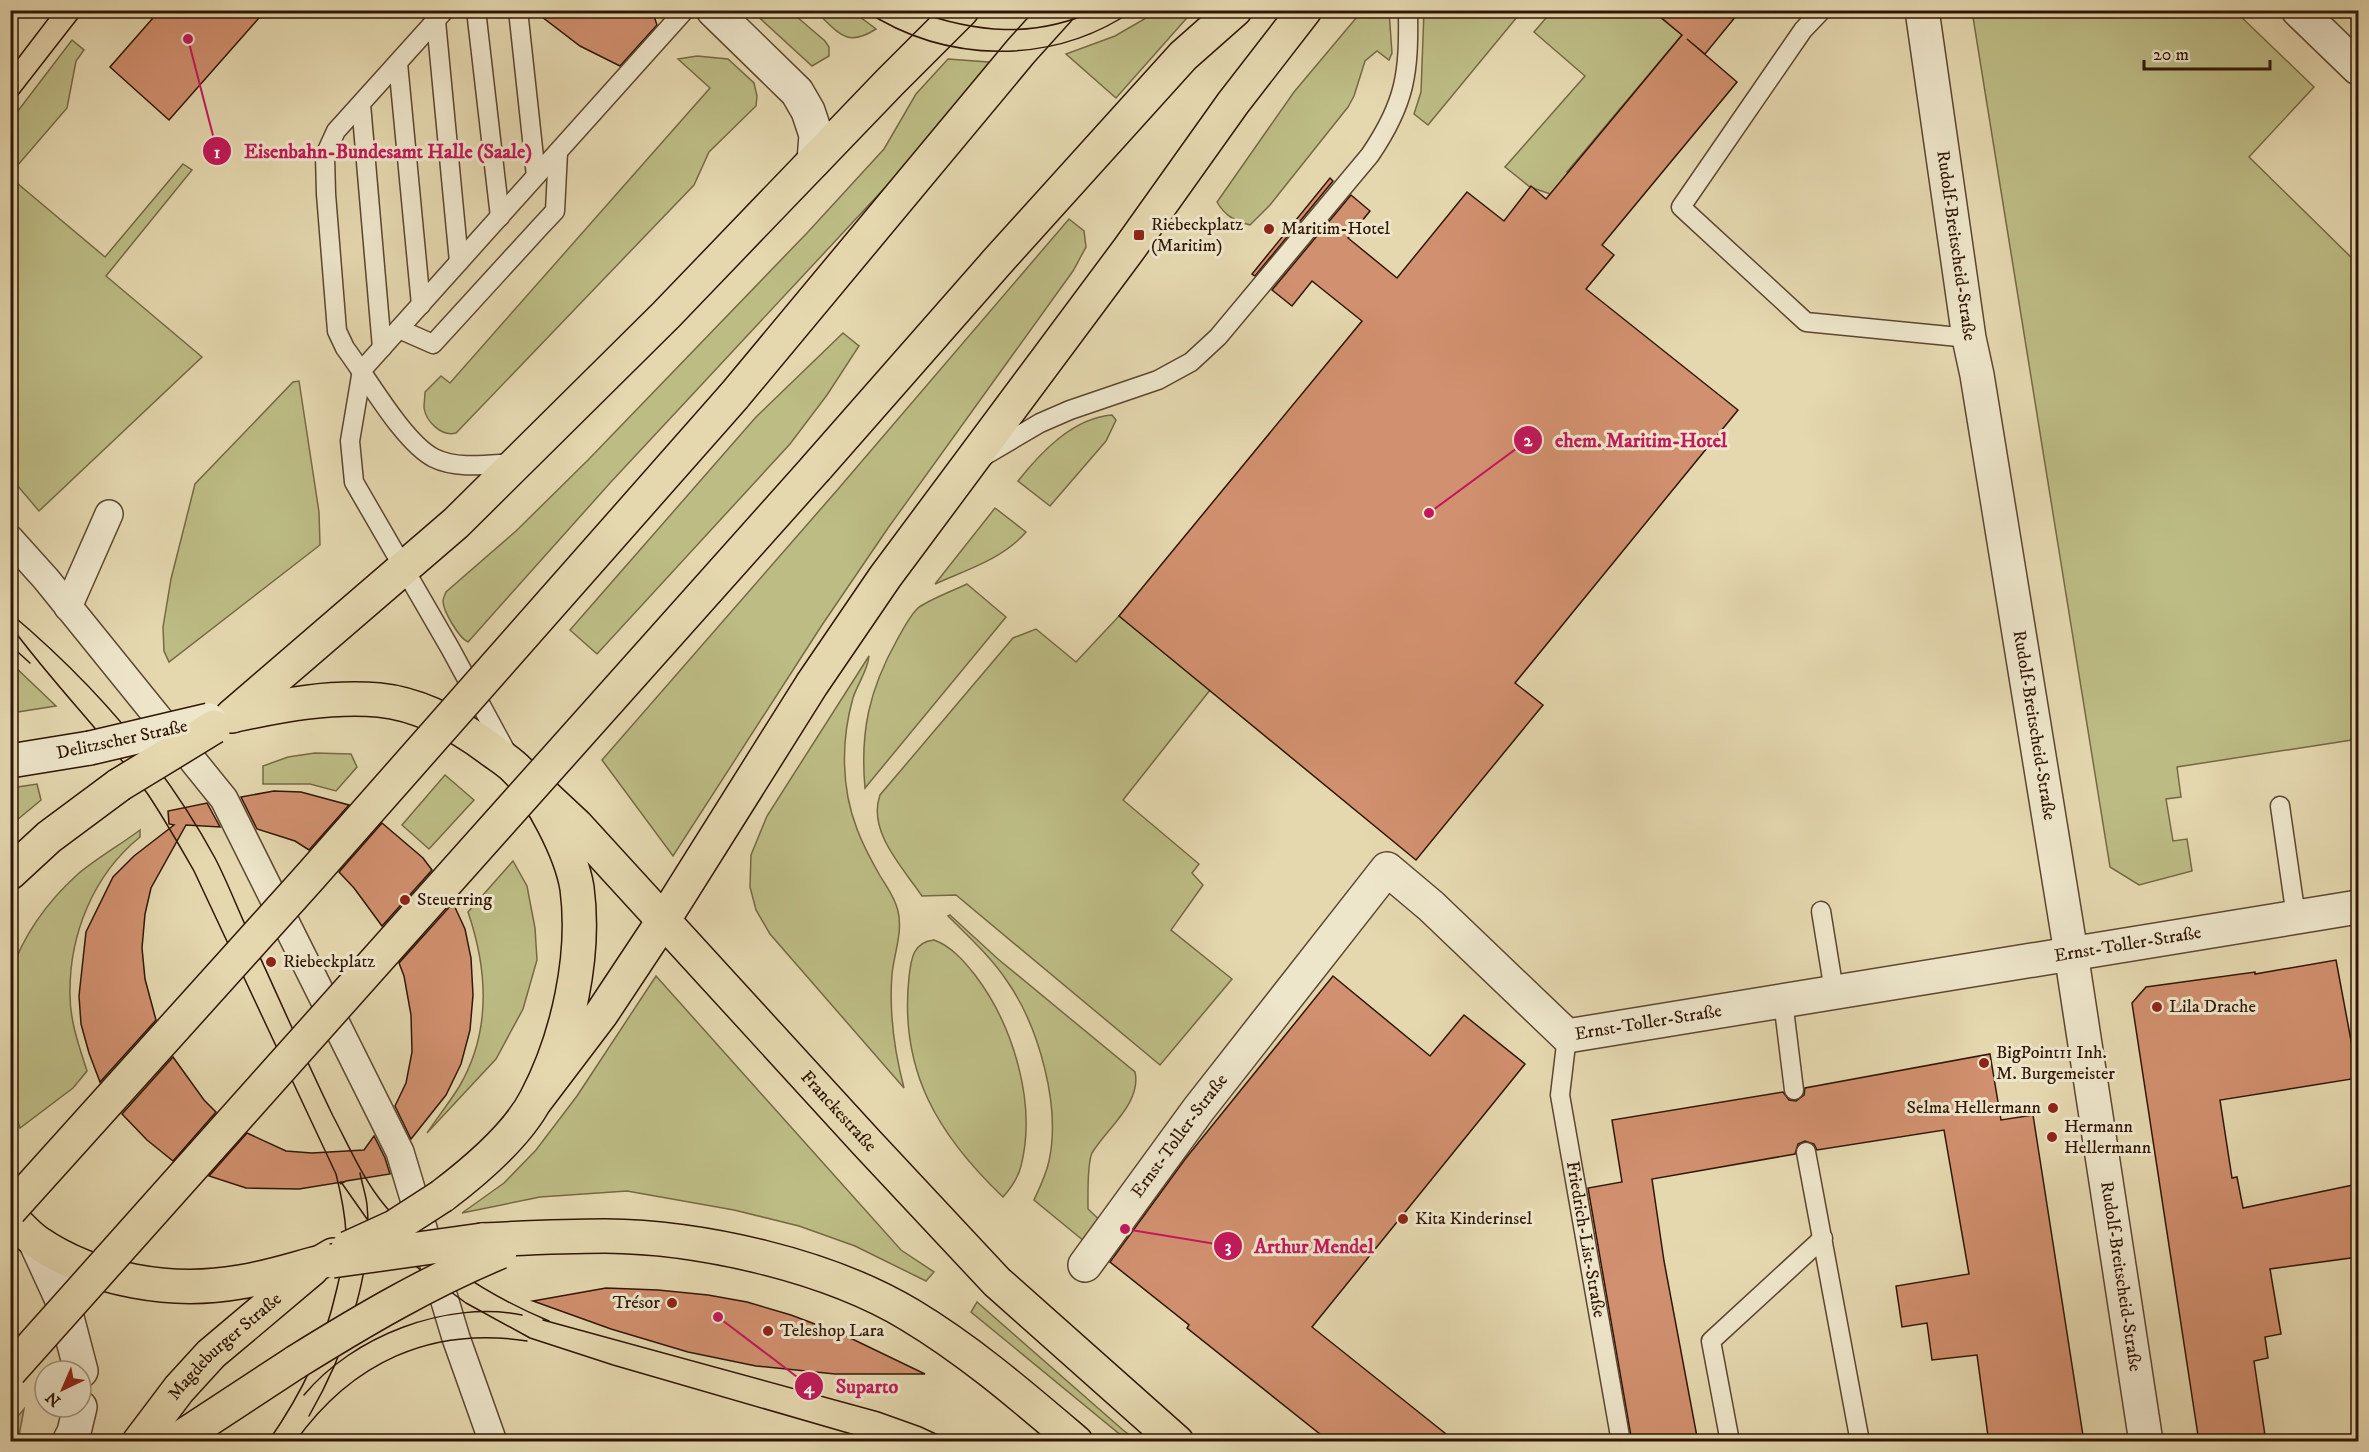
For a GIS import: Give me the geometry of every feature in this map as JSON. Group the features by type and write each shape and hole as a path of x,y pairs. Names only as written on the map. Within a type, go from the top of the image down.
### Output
{"main road":[{"path":"10,873 50,837 119,785 219,721 404,570 456,523 666,315 962,10"},
{"path":"10,1210 309,878 734,396 1021,51 1058,10"},
{"path":"10,1371 1183,56 1235,10"},
{"path":"329,1260 394,1227 442,1196 512,1132 602,1013 663,921 812,684 885,577 1129,249 1206,139 1305,10"},
{"path":"219,721 287,704 331,699 380,700 421,710 451,723 515,768 540,802 560,836 576,885 580,928 568,1013 555,1056 536,1100"},
{"name":"Franckestraße","path":"515,768 576,825 951,1235 997,1282 1178,1442"},
{"path":"10,1216 35,1241 63,1257 105,1273 147,1284 188,1286 240,1283 329,1260 491,1246 551,1237 659,1239 715,1247 795,1266 853,1287 908,1314 958,1347 1076,1442"},
{"path":"174,1442 364,1319 457,1270 491,1246"},
{"name":"Magdeburger Straße","path":"139,1442 179,1389 211,1354 329,1260"}],"street":[{"path":"713,10 797,92 808,111 816,135 814,160"},
{"name":"Rudolf-Breitscheid-Straße","path":"1922,10 1969,338 1977,375 2071,953 2146,1442"},
{"path":"2298,10 2358,68"},
{"path":"68,607 109,514"},
{"path":"10,539 224,799 400,1152 456,1338 493,1442"},
{"name":"Delitzscher Straße","path":"10,761 90,748 219,721"},
{"name":"Ernst-Toller-Straße","path":"1084,1265 1198,1110 1387,869 1431,906 1567,1036 2358,907"},
{"path":"35,1241 63,1302 78,1359"},
{"path":"69,1442 77,1419"}],"lane":[{"path":"476,10 500,217"},
{"path":"518,10 536,176"},
{"path":"515,768 450,648 354,482 350,441 362,370 685,10"},
{"path":"970,464 1040,423 1098,399 1158,380 1191,362 1218,337 1389,128 1402,96 1407,66 1407,10"},
{"path":"1822,10 1803,30 1681,207 1806,322 1969,338"},
{"path":"440,16 459,262"},
{"path":"440,16 336,131 325,156 337,331 345,348 411,441 435,458 465,465 518,463"},
{"path":"398,63 421,304"},
{"path":"361,104 382,348"},
{"path":"399,329 433,344 555,211 558,152"},
{"path":"2280,806 2296,917"},
{"path":"1821,911 1834,992"},
{"path":"1783,1001 1794,1090"},
{"name":"Friedrich-List-Straße","path":"1567,1036 1560,1095 1621,1442"},
{"path":"1806,1152 1860,1442"},
{"path":"1730,1442 1711,1341 1823,1238"}],"shaded area":[{"path":"752,11 790,11 825,41 829,47 829,56 812,66"},
{"path":"815,11 852,11 876,29 857,37 842,35"},
{"path":"1158,11 1193,11 1116,98 1066,54 1115,36"},
{"path":"1362,11 1389,11 1392,53 1389,60 1377,51 1365,61 1354,96 1348,107 1270,205 1250,225 1231,217 1217,202 1294,92"},
{"path":"1424,11 1522,11 1428,125 1414,114 1421,92"},
{"path":"1552,11 1652,11 1682,35 1567,172 1623,219 1530,187 1505,167 1585,76 1534,32"},
{"path":"1972,11 2235,11 2314,87 2249,157 2358,264 2358,739 2177,767 2181,797 2166,799 2173,841 2187,839 2192,871 2139,885 2110,867"},
{"path":"72,40 84,50 76,61 67,108 11,173 11,120"},
{"path":"697,56 728,59 754,83 757,96 756,106 709,152 694,185 456,433 445,433 435,427 425,413 425,392 441,376 450,383 710,88 678,59"},
{"path":"948,59 1001,63 610,483 468,642 464,640 446,611 443,601 446,592 516,531 588,460 807,233 884,149 916,94"},
{"path":"183,164 192,170 106,276 202,357 39,511 11,478 11,178 105,257"},
{"path":"1069,219 1084,231 1086,247 1073,271 888,528 822,625 673,856 602,760"},
{"path":"843,333 859,346 827,395 790,444 597,654 570,630 756,417"},
{"path":"299,381 319,512 320,545 169,662 164,651 163,627 171,579 195,484 293,382"},
{"path":"1112,415 1116,420 1106,441 1050,506 1018,481 1059,438 1084,422"},
{"path":"995,508 1026,532 995,557 935,584"},
{"path":"967,584 1006,617 865,788 864,748 869,712 879,676 887,658 917,609"},
{"path":"1119,616 1210,690 1123,800 1199,864 1192,873 1203,885 1171,930 1232,979 1160,1065 956,895 922,896 889,849 878,822 877,809 880,795 1013,638 1036,629 1076,662"},
{"path":"869,656 849,714 844,764 848,797 859,835 893,896 898,911 898,943 892,974 891,1003 897,1060 904,1088 770,934 756,910 750,887 751,855 767,816"},
{"path":"12,664 56,706 11,713"},
{"path":"315,753 351,754 357,767 336,791 310,784 263,784 263,766 288,757"},
{"path":"445,775 474,800 429,849 402,825"},
{"path":"37,784 41,800 11,825 11,788"},
{"path":"140,830 140,837 123,852 97,888 79,929 74,950 70,1005 87,1071 73,1088 20,1128 11,1103 10,974 15,960 29,933 67,884 85,868"},
{"path":"513,861 527,886 535,928 537,960 523,1009 496,1059 427,1133 459,1087 470,1066 482,1023 483,979 480,956 468,912"},
{"path":"950,915 998,959 1135,1072 1136,1083 1128,1105 1090,1158 1088,1209 1106,1226 1090,1246 1034,1200 1048,1166 1052,1139 1049,1092 1038,1044 1029,1021 1001,972 948,916"},
{"path":"934,940 952,950 962,959 989,995 1010,1041 1018,1066 1026,1117 1025,1142 1018,1175 1003,1197 959,1150 928,1099 917,1072 910,1042 908,1011 910,970 917,948 927,941"},
{"path":"656,976 901,1250 934,1272 926,1281 855,1246 799,1226 734,1210 627,1191 540,1197 462,1213 504,1183 536,1150 577,1096"},
{"path":"977,1302 1137,1441 1128,1441 971,1312"},
{"path":"24,1409 18,1441 11,1441 11,1424"}],"building":[{"path":"160,10 266,10 169,120 110,67"},
{"path":"533,10 652,10 657,25 620,66 580,46"},
{"path":"1652,10 1741,10 1705,54 1687,39 1737,82 1602,245 1614,255 1586,289 1738,410 1515,683 1543,705 1416,860 1119,616 1362,321 1312,281 1292,306 1272,290 1351,195 1370,211 1348,238 1397,278 1467,192 1504,221 1531,186 1546,199 1682,35"},
{"path":"1330,178 1333,181 1255,276 1252,274"},
{"path":"274,791 301,792 349,805 309,850 295,841 257,829 241,797"},
{"path":"207,803 220,827 186,825 151,888 145,914 142,948 145,979 156,1020 100,1082 81,1024 79,996 86,932 113,877 134,856 174,825 169,824 168,811"},
{"path":"382,823 423,858 432,870 382,926 339,872"},
{"path":"453,903 465,929 471,958 473,995 470,1030 461,1064 446,1095 411,1139 395,1106 406,1083 412,1052 411,1015 404,976 399,963"},
{"path":"2336,960 2358,1078 2220,1100 2232,1178 2237,1177 2243,1208 2358,1184 2358,1257 2270,1269 2281,1334 2265,1337 2268,1358 2254,1361 2266,1442 2199,1442 2132,1003 2146,987 2255,972 2255,974"},
{"path":"1333,976 1430,1056 1464,1015 1525,1064 1312,1327 1456,1442 1330,1442 1187,1328 1189,1325 1110,1262 1186,1158"},
{"path":"1990,1054 2001,1120 2033,1115 2084,1442 1996,1442 1995,1436 1988,1436 1977,1355 1932,1360 1927,1323 1902,1327 1896,1286 1969,1274 1944,1130 1817,1150 1814,1144 1805,1141 1798,1144 1795,1154 1652,1179 1664,1261 1698,1442 1632,1442 1588,1188 1622,1182 1612,1120 1783,1092 1789,1100 1796,1101 1804,1095 1805,1088"},
{"path":"173,1057 204,1100 216,1112 173,1161 147,1140 122,1114"},
{"path":"247,1133 286,1151 312,1153 364,1150 374,1136 390,1174 299,1189 246,1188 209,1176"},
{"path":"606,1288 658,1290 747,1302 791,1315 844,1335 925,1374 835,1374 756,1366 688,1352 611,1329 533,1301"}],"tram line":[{"path":"10,69 55,10"},
{"path":"10,105 84,10"},
{"path":"864,10 896,28 929,41 964,48 999,51 1034,49 1069,41 1102,28 1134,10"},
{"path":"912,10 959,24 1004,30 1050,25 1097,10"},
{"path":"10,613 69,667 124,726 149,757 195,823 224,875 333,1116 357,1163 378,1197 421,1243 441,1259 482,1287 549,1321"},
{"path":"10,625 131,771 171,832 194,871 336,1174 344,1211 346,1240 331,1310 319,1350 302,1387 268,1442"},
{"path":"10,645 30,663"},
{"path":"309,1416 322,1393 344,1342 361,1287 368,1231 366,1201 360,1173"},
{"path":"341,1182 367,1219 395,1251 466,1303 530,1338 613,1365 879,1442"},
{"path":"304,1395 324,1374 348,1356 374,1340 403,1327 433,1318 463,1313 493,1312 522,1315"},
{"path":"543,1320 879,1412 921,1427 953,1442"},
{"path":"295,1442 317,1414 342,1390 368,1371 396,1356 426,1345 458,1339 492,1338 527,1341"}],"place":[{"name":"Eisenbahn-Bundesamt Halle (Saale)","path":"188,39"},
{"name":"Maritim-Hotel","path":"1269,229"},
{"name":"Riebeckplatz (Maritim)","path":"1139,235"},
{"name":"ehem. Maritim-Hotel","path":"1429,513"},
{"name":"Steuerring","path":"405,900"},
{"name":"Riebeckplatz","path":"271,962"},
{"name":"Lila Drache","path":"2157,1007"},
{"name":"BigPoint11 Inh. M. Burgemeister","path":"1984,1063"},
{"name":"Selma Hellermann","path":"2053,1108"},
{"name":"Hermann Hellermann","path":"2052,1137"},
{"name":"Kita Kinderinsel","path":"1403,1219"},
{"name":"Arthur Mendel","path":"1125,1229"},
{"name":"Trésor","path":"672,1303"},
{"name":"Suparto","path":"718,1317"},
{"name":"Teleshop Lara","path":"768,1331"}]}
